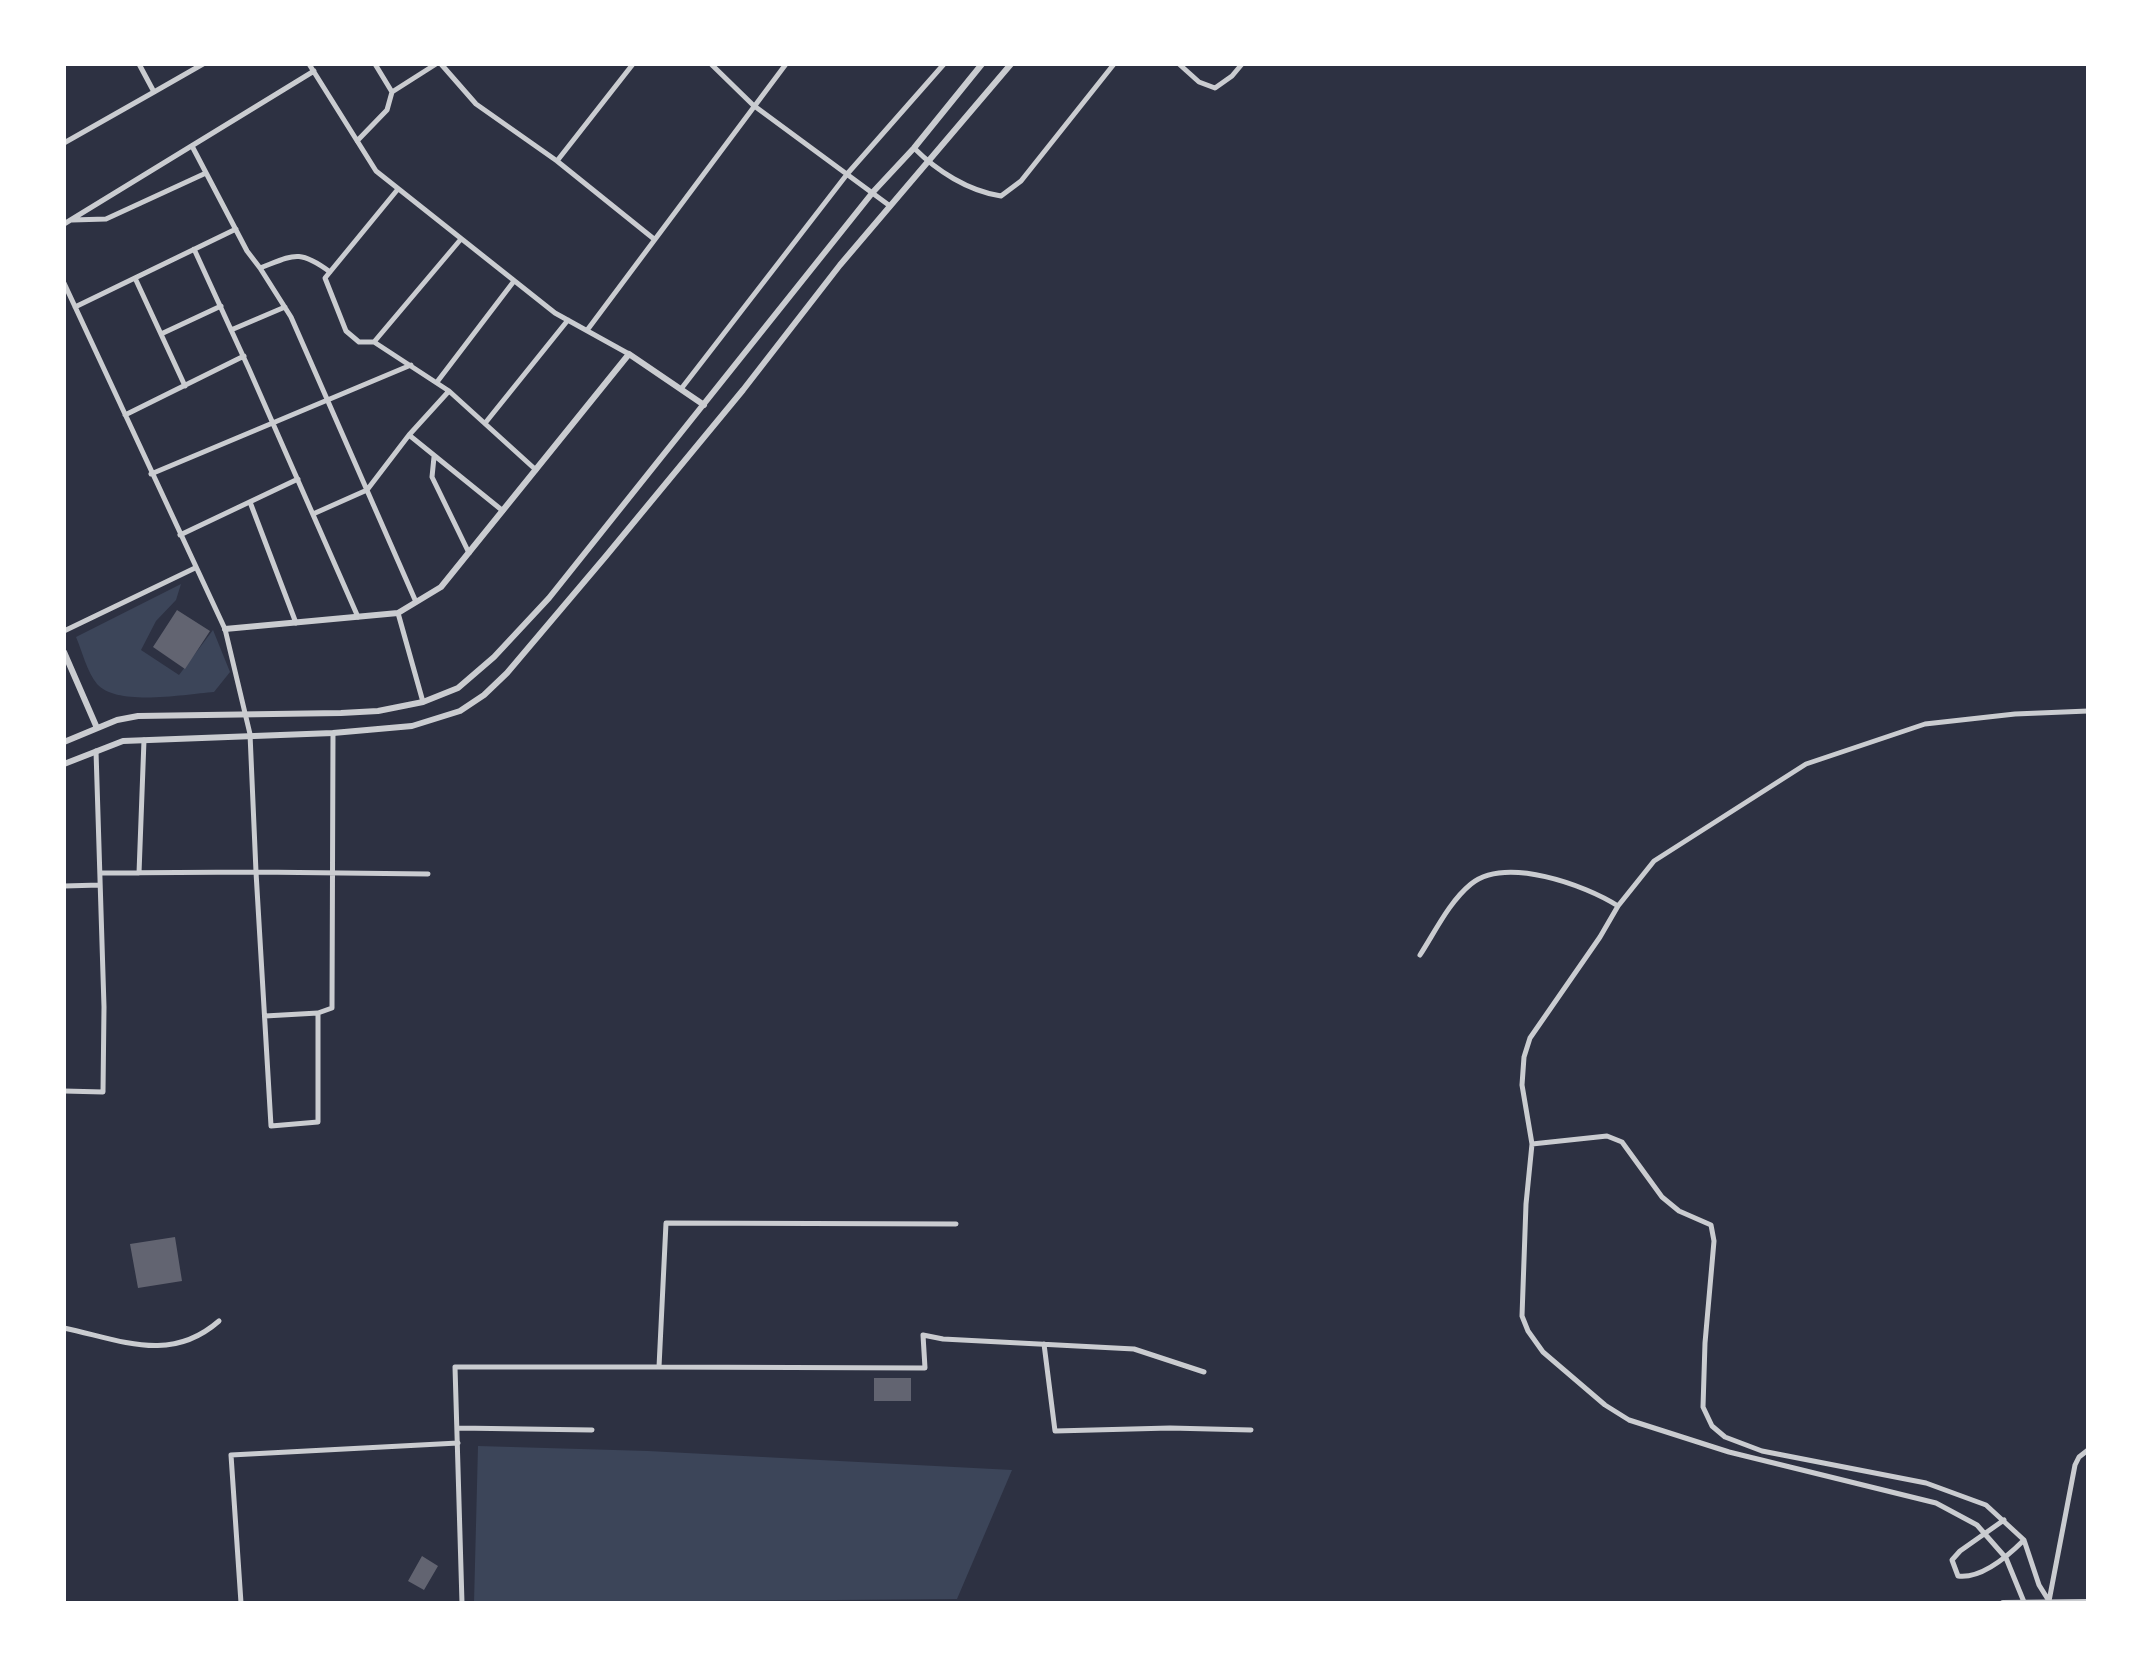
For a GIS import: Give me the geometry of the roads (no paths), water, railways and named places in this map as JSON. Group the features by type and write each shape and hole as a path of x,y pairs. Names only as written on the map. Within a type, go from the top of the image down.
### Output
{"street":[{"path":"139,64 154,92"},
{"path":"64,143 203,64"},
{"path":"309,64 376,171 555,313 629,354 704,405"},
{"path":"375,64 392,92"},
{"path":"357,141 387,110 392,92 439,64 476,104 557,161 654,239"},
{"path":"557,161 633,64"},
{"path":"711,64 753,105 890,206"},
{"path":"588,329 786,64"},
{"path":"681,389 848,173 944,64"},
{"path":"64,742 117,720 138,716 378,711 423,702 458,688 494,657 549,598 873,192 914,148 982,64"},
{"path":"64,764 123,741 333,733 412,726 460,711 484,695 507,673 616,544 890,206 1011,64"},
{"path":"914,148 928,162 980,193 1001,196 1021,181 1114,64"},
{"path":"1179,64 1199,82 1215,88 1242,64"},
{"path":"64,224 314,71"},
{"path":"192,146 236,229 285,307 416,602"},
{"path":"71,220 106,219 206,173"},
{"path":"398,189 325,278 346,331 359,342 374,342 437,382 486,422 536,470"},
{"path":"75,307 236,229"},
{"path":"374,342 461,239"},
{"path":"194,249 358,617"},
{"path":"260,268 294,255 308,257 330,272"},
{"path":"135,278 185,386"},
{"path":"437,382 514,281"},
{"path":"64,283 225,629 247,713 271,1126 318,1122 318,1013"},
{"path":"161,334 221,306"},
{"path":"231,330 285,307"},
{"path":"486,422 568,320"},
{"path":"225,629 398,613 441,587 629,354"},
{"path":"125,415 244,356"},
{"path":"151,474 411,365"},
{"path":"313,514 367,490 409,435 449,391"},
{"path":"409,435 503,511"},
{"path":"434,456 432,477 469,553"},
{"path":"180,535 298,479"},
{"path":"250,502 296,623"},
{"path":"64,631 195,568"},
{"path":"398,613 423,702"},
{"path":"64,652 97,728"},
{"path":"2024,1602 2006,1558 1977,1525 1936,1503 1729,1452 1629,1420 1605,1405 1543,1352 1522,1316 1526,1204 1532,1144 1522,1085 1524,1057 1530,1038 1618,906 1654,861 1806,764 1925,724 2015,714 2088,711"},
{"path":"265,1016 318,1013 332,1008 333,733"},
{"path":"139,873 144,739"},
{"path":"64,1091 103,1092 104,1007 96,750"},
{"path":"1420,955 1452,905 1471,884 1486,875 1516,872 1547,878 1598,893 1618,906"},
{"path":"100,873 428,874"},
{"path":"64,886 100,885"},
{"path":"1532,1144 1607,1136 1622,1142 1662,1197 1679,1211 1711,1225 1714,1241 1703,1407 1712,1426 1725,1437 1762,1451 1926,1483 1986,1505 2024,1540 2039,1585 2049,1601"},
{"path":"659,1367 666,1223 956,1224"},
{"path":"64,1328 156,1347 188,1342 206,1333 219,1321"},
{"path":"462,1603 455,1367 925,1368 923,1335 943,1339 1134,1349 1204,1372"},
{"path":"1044,1344 1055,1431 1170,1428 1251,1430"},
{"path":"458,1428 592,1430"},
{"path":"241,1603 231,1455 458,1443"},
{"path":"2049,1601 2075,1465 2088,1450"},
{"path":"2004,1520 1952,1560 1958,1576 1966,1577 2006,1558 2024,1540"},
{"path":"2003,1603 2088,1602"}]}
